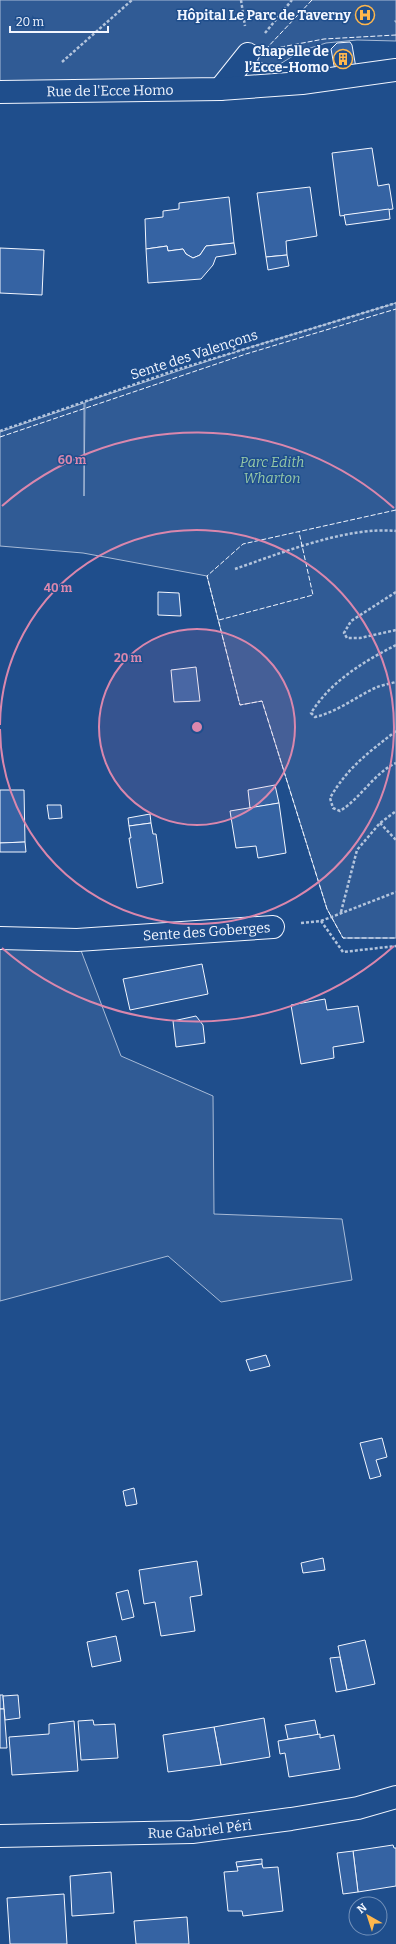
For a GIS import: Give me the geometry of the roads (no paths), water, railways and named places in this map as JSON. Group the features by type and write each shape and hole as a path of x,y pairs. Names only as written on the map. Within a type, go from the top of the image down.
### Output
{"street":[{"path":"220,89 248,54"},
{"name":"Rue de l'Ecce Homo","path":"0,92 220,89 302,83 396,70"},
{"name":"Sente des Goberges","path":"0,938 77,940 273,927"},
{"name":"Rue Gabriel Péri","path":"0,1836 192,1832 291,1819 358,1808 396,1797"}],"place":[{"name":"Hôpital Le Parc de Taverny","path":"365,15"},
{"name":"Chapelle de l'Ecce-Homo","path":"343,59"}],"park label":[{"name":"Parc Edith Wharton","path":"272,470"}]}
